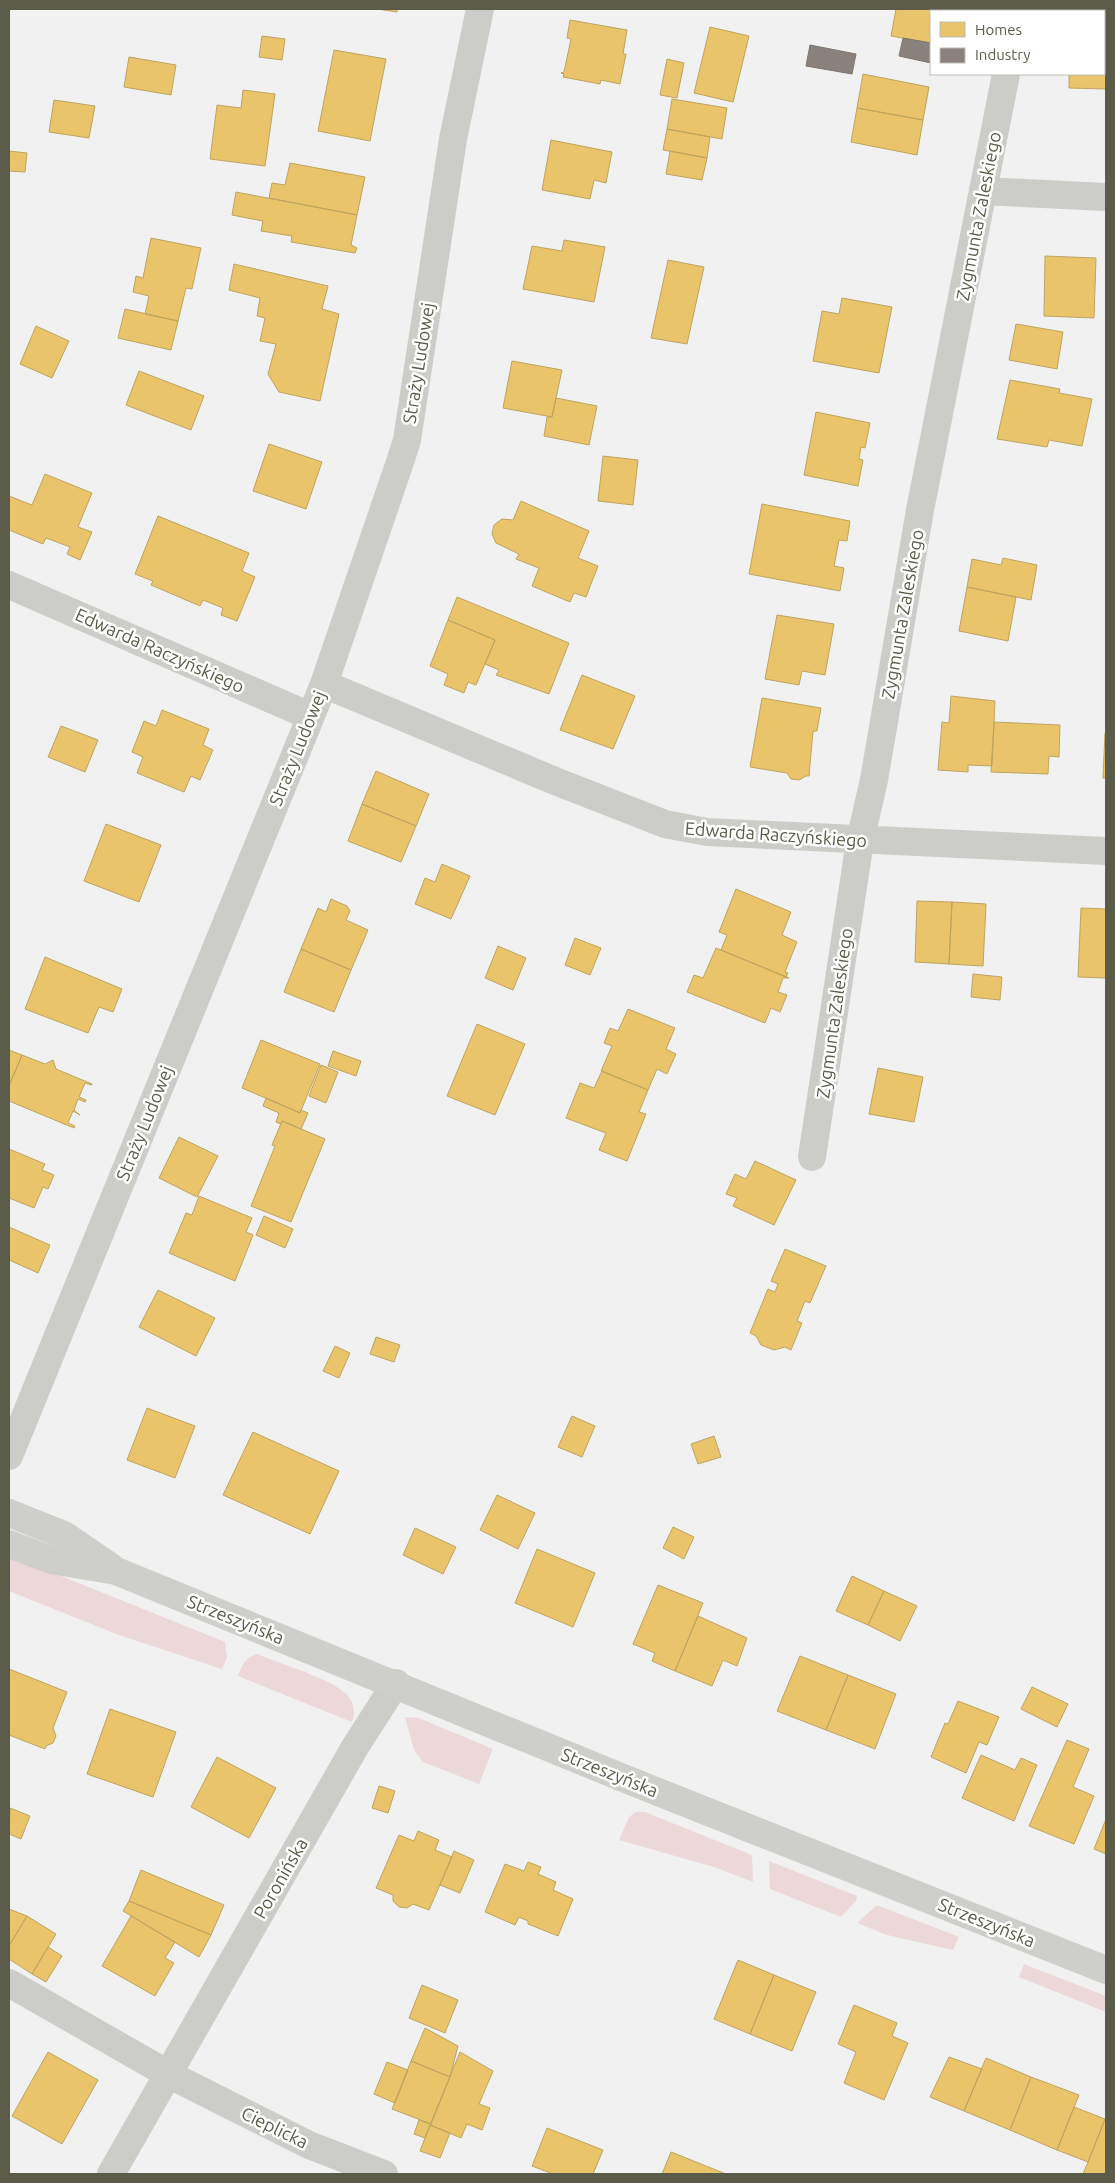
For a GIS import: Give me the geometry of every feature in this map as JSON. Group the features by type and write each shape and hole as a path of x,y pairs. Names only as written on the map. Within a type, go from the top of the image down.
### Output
{"street":[{"name":"Straży Ludowej","path":"9,1456 324,684 406,440 453,139 480,9"},
{"name":"Zygmunta Zaleskiego","path":"812,1157 860,841 874,780 920,510 1006,75"},
{"path":"983,191 1106,197"},
{"name":"Edwarda Raczyńskiego","path":"9,585 310,716"},
{"name":"Edwarda Raczyńskiego","path":"324,684 555,781 665,824 706,832 860,841 1106,851"},
{"name":"Strzeszyńska","path":"9,1513 64,1535 116,1571"},
{"name":"Strzeszyńska","path":"9,1544 51,1560 116,1571 642,1786 1106,1970"},
{"name":"Poronińska","path":"111,2174 355,1748 396,1684"},
{"path":"9,1983 168,2074"},
{"name":"Cieplicka","path":"168,2074 309,2144 384,2174"}],"shaded area":[{"path":"9,1555 225,1642 227,1657 222,1669 119,1635 9,1591"},
{"path":"257,1654 317,1677 339,1688 349,1697 354,1707 352,1722 238,1676 244,1662"},
{"path":"405,1717 419,1718 493,1749 479,1784 423,1762 414,1750"},
{"path":"636,1812 645,1812 752,1855 753,1882 717,1868 619,1840 629,1817"},
{"path":"769,1861 857,1896 856,1901 841,1917 770,1889"},
{"path":"877,1905 959,1937 953,1950 887,1935 857,1923"},
{"path":"1024,1964 1106,1996 1106,2012 1019,1977"}],"building: Homes":[{"path":"377,9 397,9 397,12"},
{"path":"896,9 939,10 930,10 930,43 891,36"},
{"path":"570,20 627,30 623,54 626,54 620,84 601,80 600,84 563,77 564,74 561,73 564,72 571,39 567,38"},
{"path":"710,27 749,36 733,102 694,93"},
{"path":"262,36 285,39 282,60 259,57"},
{"path":"1106,38 1106,89 1069,88 1069,75 1105,75"},
{"path":"334,50 386,59 370,141 318,131"},
{"path":"129,57 176,65 171,95 124,87"},
{"path":"667,59 684,63 677,98 660,95"},
{"path":"863,74 929,87 923,120 857,108"},
{"path":"243,90 275,94 265,166 210,159 217,105 241,108"},
{"path":"672,99 727,108 722,139 667,129"},
{"path":"54,100 95,106 89,138 49,132"},
{"path":"857,108 923,120 917,155 851,142"},
{"path":"667,129 710,137 707,158 663,150"},
{"path":"551,140 612,152 606,183 594,180 590,199 542,190"},
{"path":"9,151 27,153 25,172 9,171"},
{"path":"670,151 707,158 702,180 666,174"},
{"path":"290,163 365,177 357,215 269,198 272,183 285,185"},
{"path":"236,192 357,215 351,245 357,248 355,253 291,242 292,236 261,231 263,221 232,215"},
{"path":"151,238 201,248 192,289 186,288 178,321 145,314 149,296 133,292 136,276 143,278"},
{"path":"564,240 605,247 594,302 523,289 532,246 562,251"},
{"path":"1045,256 1096,258 1094,318 1044,316"},
{"path":"668,260 704,267 687,344 651,338"},
{"path":"234,264 328,286 322,309 339,314 320,401 279,392 268,374 276,344 260,341 265,318 257,316 260,298 229,290"},
{"path":"842,298 892,307 879,373 813,361 822,311 839,314"},
{"path":"125,309 178,321 171,350 118,338"},
{"path":"1016,324 1063,332 1057,369 1009,360"},
{"path":"36,326 69,341 52,378 20,364"},
{"path":"512,361 562,370 552,417 503,408"},
{"path":"139,371 204,396 191,430 126,405"},
{"path":"1010,380 1060,389 1059,393 1092,399 1082,446 1049,440 1047,447 997,439"},
{"path":"556,398 597,406 589,445 544,436 547,417 552,417"},
{"path":"816,412 870,423 865,448 861,447 859,459 863,460 858,486 804,475"},
{"path":"269,444 322,462 306,509 253,491"},
{"path":"603,456 638,460 633,505 598,501"},
{"path":"45,474 92,493 78,527 92,532 80,560 67,554 70,547 46,538 43,544 9,530 9,496 32,505"},
{"path":"521,501 589,531 578,558 598,566 586,597 574,593 570,602 532,586 539,568 516,559 519,554 496,543 492,534 494,525 502,519 513,520"},
{"path":"762,504 850,521 847,541 839,540 834,566 844,568 840,591 749,574"},
{"path":"158,516 249,553 242,571 255,577 237,621 221,615 223,608 203,600 200,606 151,585 153,581 135,574"},
{"path":"1003,558 1037,565 1031,600 967,587 972,559 1001,565"},
{"path":"967,587 1016,597 1008,641 959,631"},
{"path":"457,597 569,643 549,694 496,675 499,670 485,664 495,640 448,620"},
{"path":"777,615 834,624 825,675 802,671 799,685 765,679"},
{"path":"448,620 495,640 476,685 468,682 464,693 444,685 448,674 430,666"},
{"path":"582,675 635,696 613,749 560,730"},
{"path":"951,696 995,701 992,766 968,765 968,772 938,770 942,722 949,723"},
{"path":"762,698 821,708 817,731 813,731 809,776 799,780 791,779 787,773 750,767"},
{"path":"162,710 209,729 203,745 213,750 200,780 191,776 184,792 137,773 143,757 132,752 144,721 156,726"},
{"path":"994,722 1060,725 1059,757 1049,756 1048,774 991,772"},
{"path":"61,726 98,740 85,772 48,757"},
{"path":"1105,733 1106,778 1103,778"},
{"path":"376,771 429,794 416,826 362,804"},
{"path":"362,804 416,826 401,862 348,841"},
{"path":"106,824 161,845 139,902 84,881"},
{"path":"442,864 470,876 451,919 415,904 425,878 435,882"},
{"path":"736,889 791,912 782,935 797,942 785,972 788,973 786,977 721,950 727,935 719,932"},
{"path":"331,899 347,906 350,911 346,920 368,930 351,970 301,949 318,908 326,912"},
{"path":"917,901 952,902 949,964 915,962"},
{"path":"952,902 986,904 983,966 949,964"},
{"path":"1081,908 1106,909 1106,978 1078,977"},
{"path":"575,938 601,948 590,975 565,965"},
{"path":"498,946 526,958 513,990 485,978"},
{"path":"716,948 789,978 783,978 778,992 787,995 780,1012 771,1008 765,1023 687,992 694,975 703,978"},
{"path":"301,949 351,970 334,1012 284,992"},
{"path":"45,957 122,989 113,1012 99,1007 88,1033 25,1009"},
{"path":"973,974 1002,977 1000,1000 971,997"},
{"path":"628,1009 675,1028 666,1049 676,1054 667,1074 657,1069 648,1090 601,1071 612,1046 604,1043 610,1028 618,1031"},
{"path":"477,1024 525,1044 495,1115 447,1096"},
{"path":"261,1040 320,1064 300,1113 242,1088"},
{"path":"9,1050 22,1055 9,1086"},
{"path":"333,1051 361,1061 356,1076 328,1066"},
{"path":"22,1055 45,1064 53,1060 56,1069 92,1084 85,1083 79,1097 86,1100 85,1102 78,1099 74,1110 80,1115 73,1111 68,1123 75,1126 74,1128 9,1101 9,1086"},
{"path":"321,1065 338,1072 326,1103 309,1096"},
{"path":"878,1068 923,1077 914,1122 869,1114"},
{"path":"602,1071 648,1090 639,1112 646,1114 627,1161 599,1150 606,1133 566,1118 580,1083 594,1088"},
{"path":"266,1098 300,1113 301,1110 308,1113 301,1129 282,1121 281,1124 276,1122 279,1113 263,1106"},
{"path":"282,1121 325,1139 291,1222 251,1206 275,1146 272,1145"},
{"path":"179,1137 218,1156 197,1197 159,1178"},
{"path":"9,1149 45,1164 42,1170 54,1175 48,1189 43,1187 34,1208 9,1198"},
{"path":"755,1161 796,1180 774,1225 733,1206 737,1198 726,1194 735,1174 746,1179"},
{"path":"199,1196 252,1218 246,1232 253,1235 235,1281 169,1253 186,1213 192,1215"},
{"path":"264,1216 293,1229 285,1248 256,1235"},
{"path":"9,1227 50,1245 38,1273 9,1260"},
{"path":"785,1249 826,1266 810,1303 805,1301 797,1321 802,1323 791,1350 785,1347 774,1350 761,1345 756,1336 750,1333 768,1289 775,1292 778,1284 771,1281"},
{"path":"158,1290 215,1318 196,1356 139,1327"},
{"path":"376,1337 400,1345 394,1362 370,1354"},
{"path":"335,1346 350,1353 339,1378 323,1371"},
{"path":"147,1408 195,1426 175,1478 127,1460"},
{"path":"572,1416 595,1426 582,1457 558,1447"},
{"path":"253,1432 339,1471 310,1534 223,1495"},
{"path":"714,1436 721,1457 698,1464 691,1444"},
{"path":"497,1495 535,1513 518,1549 480,1530"},
{"path":"673,1527 694,1537 684,1559 663,1548"},
{"path":"415,1528 456,1547 443,1574 403,1555"},
{"path":"537,1549 595,1573 573,1627 515,1603"},
{"path":"852,1576 884,1591 868,1625 836,1611"},
{"path":"658,1585 703,1603 675,1671 652,1661 655,1653 633,1644"},
{"path":"884,1591 917,1606 900,1641 868,1625"},
{"path":"698,1616 747,1638 737,1666 723,1660 712,1686 675,1671"},
{"path":"800,1656 848,1675 826,1730 777,1711"},
{"path":"9,1669 67,1692 53,1728 56,1736 53,1743 46,1746 45,1749 9,1735"},
{"path":"848,1675 896,1694 875,1749 826,1730"},
{"path":"1032,1687 1068,1704 1057,1727 1021,1709"},
{"path":"958,1701 999,1717 987,1745 979,1742 966,1773 931,1757 945,1723 948,1724"},
{"path":"110,1709 176,1732 153,1797 87,1774"},
{"path":"1067,1740 1089,1749 1073,1787 1094,1796 1074,1844 1029,1826"},
{"path":"981,1755 1015,1770 1021,1758 1037,1765 1014,1821 962,1798"},
{"path":"217,1757 276,1788 249,1838 191,1807"},
{"path":"379,1786 395,1791 388,1813 372,1808"},
{"path":"10,1808 30,1816 21,1839 9,1834"},
{"path":"1106,1819 1106,1854 1094,1849"},
{"path":"418,1831 439,1840 435,1850 452,1857 429,1910 413,1904 407,1908 399,1907 393,1901 393,1895 376,1888 399,1835 414,1841"},
{"path":"454,1851 474,1860 460,1893 440,1885"},
{"path":"528,1862 541,1867 538,1874 556,1882 553,1890 573,1899 558,1936 528,1924 528,1921 519,1917 515,1925 485,1912 505,1864 524,1871"},
{"path":"141,1870 224,1905 211,1935 129,1901"},
{"path":"129,1901 211,1935 199,1957 123,1911"},
{"path":"9,1909 27,1916 9,1946"},
{"path":"27,1916 56,1934 32,1974 9,1959 9,1946"},
{"path":"131,1916 175,1942 165,1958 174,1963 155,1996 102,1966"},
{"path":"48,1947 62,1956 46,1982 32,1974"},
{"path":"738,1960 774,1975 750,2034 714,2019"},
{"path":"774,1975 816,1992 792,2051 750,2034"},
{"path":"422,1985 458,2000 445,2033 409,2018"},
{"path":"854,2005 897,2023 892,2036 908,2043 884,2100 844,2083 856,2052 838,2044"},
{"path":"425,2028 458,2046 450,2077 411,2061"},
{"path":"48,2052 98,2080 62,2144 12,2116"},
{"path":"460,2052 493,2071 479,2104 490,2108 482,2130 467,2124 461,2138 430,2125"},
{"path":"949,2057 982,2069 964,2111 930,2097"},
{"path":"986,2058 1031,2077 1010,2130 964,2111"},
{"path":"411,2061 450,2077 431,2124 392,2109"},
{"path":"387,2062 408,2070 395,2103 374,2094"},
{"path":"1031,2077 1079,2095 1057,2150 1010,2130"},
{"path":"1074,2107 1105,2119 1088,2162 1057,2150"},
{"path":"1106,2117 1106,2174 1083,2174 1088,2162"},
{"path":"419,2120 431,2124 425,2138 414,2134"},
{"path":"430,2125 450,2133 440,2158 420,2151"},
{"path":"547,2128 603,2150 593,2174 553,2174 532,2166"},
{"path":"671,2152 726,2174 662,2174"}],"building: Industry":[{"path":"903,38 930,43 930,63 899,56"},
{"path":"810,45 856,54 852,74 806,66"}]}
